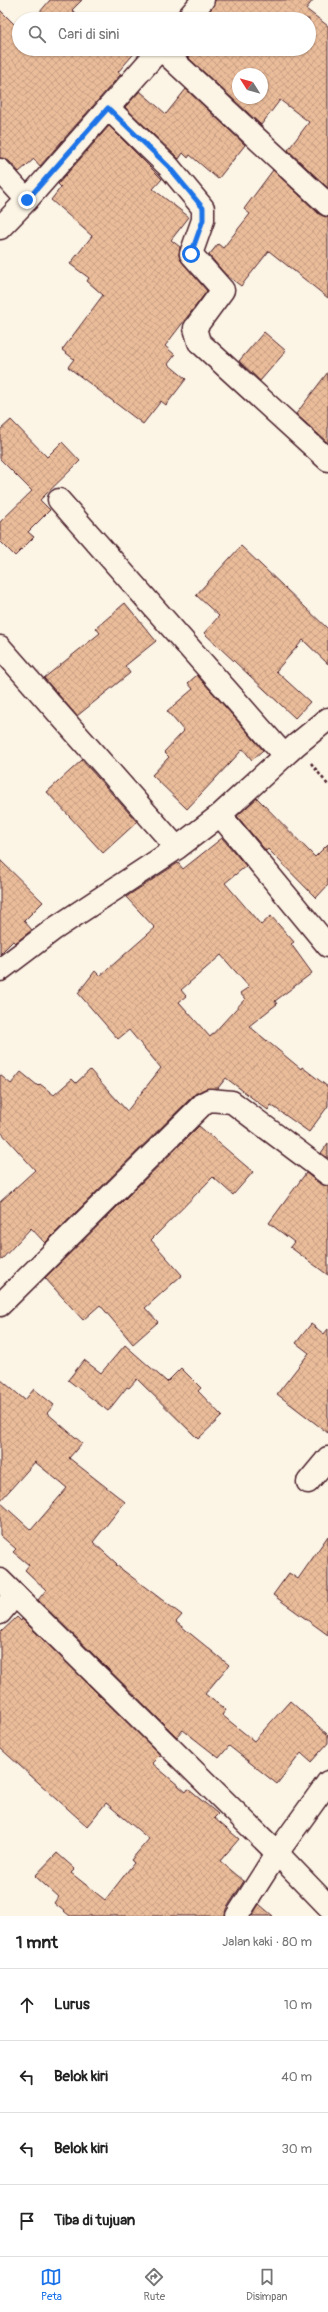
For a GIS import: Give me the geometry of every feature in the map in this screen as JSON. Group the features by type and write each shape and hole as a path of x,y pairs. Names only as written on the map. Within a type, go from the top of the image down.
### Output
{"street":[{"path":"192,12 203,0"},
{"path":"0,228 27,200 155,56"},
{"path":"168,56 328,205"},
{"path":"108,108 169,167 203,208 203,220 191,254 223,290 195,328 199,342 328,460"},
{"path":"0,170 27,200"},
{"path":"59,500 284,755"},
{"path":"0,647 177,848"},
{"path":"0,970 54,929 177,848 220,815 284,755 328,719"},
{"path":"220,815 328,946"},
{"path":"0,1305 204,1102 210,1100 232,1102 328,1174"},
{"path":"308,1482 328,1458"},
{"path":"0,1613 7,1587 278,1853 328,1906"},
{"path":"237,1916 278,1853 328,1782"}],"building":[{"path":"50,0 82,0 72,10 74,12 40,12"},
{"path":"215,0 313,0 306,9 310,12 209,12"},
{"path":"0,10 12,22 12,56 132,56 118,72 121,74 40,166 34,159 19,172 9,161 0,158"},
{"path":"316,17 328,26 328,188 288,150 309,122 280,100 261,125 238,104 268,104 268,68 232,68 232,98 187,56 316,56"},
{"path":"186,89 245,145 218,179 190,155 188,158 183,153 179,159 125,107 140,91 166,114"},
{"path":"109,126 162,179 153,189 189,217 171,240 180,247 179,256 182,262 207,291 165,346 175,355 168,364 186,379 166,405 161,401 143,424 68,367 74,359 62,350 103,295 87,281 89,278 70,264 92,236 51,200 61,187 58,184"},
{"path":"273,170 319,214 328,217 328,298 269,251 241,286 225,274 209,255 218,244 223,248 250,214 244,209"},
{"path":"264,332 286,351 260,381 239,361"},
{"path":"328,372 328,443 296,414"},
{"path":"11,420 47,457 62,442 80,461 40,500 50,510 28,532 34,537 15,556 0,541 0,522 32,491 0,459 0,430"},
{"path":"241,546 328,629 328,664 303,640 276,671 310,702 295,718 204,633 219,616 196,595"},
{"path":"125,603 156,641 125,666 130,673 77,716 44,678 100,633 96,628"},
{"path":"197,675 263,750 252,760 243,749 187,809 152,775 169,757 164,752 184,731 167,711 193,689 188,683"},
{"path":"82,760 137,822 103,853 47,792"},
{"path":"257,798 315,857 328,844 328,885 316,898 268,849 266,851 237,816"},
{"path":"222,838 246,866 225,883 261,925 271,916 294,942 291,944 312,973 275,1001 277,1004 249,1026 301,1069 302,1067 328,1087 328,1106 309,1132 271,1105 268,1110 226,1078 218,1088 205,1089 195,1094 45,1243 31,1228 0,1261 0,1202 35,1170 0,1131 0,1075 11,1084 21,1072 38,1086 40,1084 54,1095 72,1079 76,1083 90,1070 127,1111 161,1068 129,1030 118,1039 78,993 95,971 100,976 155,928 126,897 178,863 183,869","holes":["221,955 249,987 240,993 245,999 210,1037 179,1002 186,996 181,990"]},
{"path":"0,860 43,902 24,921 32,930 15,943 13,941 0,954"},
{"path":"199,1126 253,1172 233,1195 213,1177 151,1240 182,1275 145,1308 158,1322 133,1344 100,1305 83,1320 45,1278"},
{"path":"328,1143 328,1158 321,1153"},
{"path":"306,1173 320,1184 328,1186 328,1275 290,1247 294,1242 269,1223"},
{"path":"311,1324 324,1334 328,1329 328,1433 277,1394 309,1353 296,1343"},
{"path":"125,1345 167,1382 181,1368 201,1388 198,1391 222,1416 198,1439 137,1379 129,1388 127,1387 108,1411 68,1380 84,1360 101,1373"},
{"path":"0,1379 25,1400 34,1389 54,1405 47,1413 82,1443 69,1458 125,1502 93,1542 117,1564 116,1565 182,1615 176,1622 229,1665 205,1694 226,1710 222,1715 254,1741 290,1701 328,1735 328,1743 311,1762 301,1753 277,1784 229,1746 219,1758 183,1730 177,1737 38,1600 46,1590 25,1570 29,1565 13,1552 16,1549 0,1535 0,1502 31,1530 67,1488 35,1462 0,1501"},
{"path":"328,1536 328,1635 273,1595 289,1573 298,1579"},
{"path":"17,1617 21,1621 22,1619 160,1755 152,1763 186,1792 188,1789 218,1814 214,1818 239,1839 220,1861 244,1881 226,1909 225,1916 70,1916 54,1903 58,1897 35,1876 57,1853 75,1869 71,1873 105,1900 134,1863 131,1860 149,1839 106,1803 87,1826 0,1748 0,1633"},
{"path":"259,1904 273,1916 252,1916"}],"route":[{"path":"27,200 108,108 169,167 203,208 203,220 198,238 191,254"}]}
